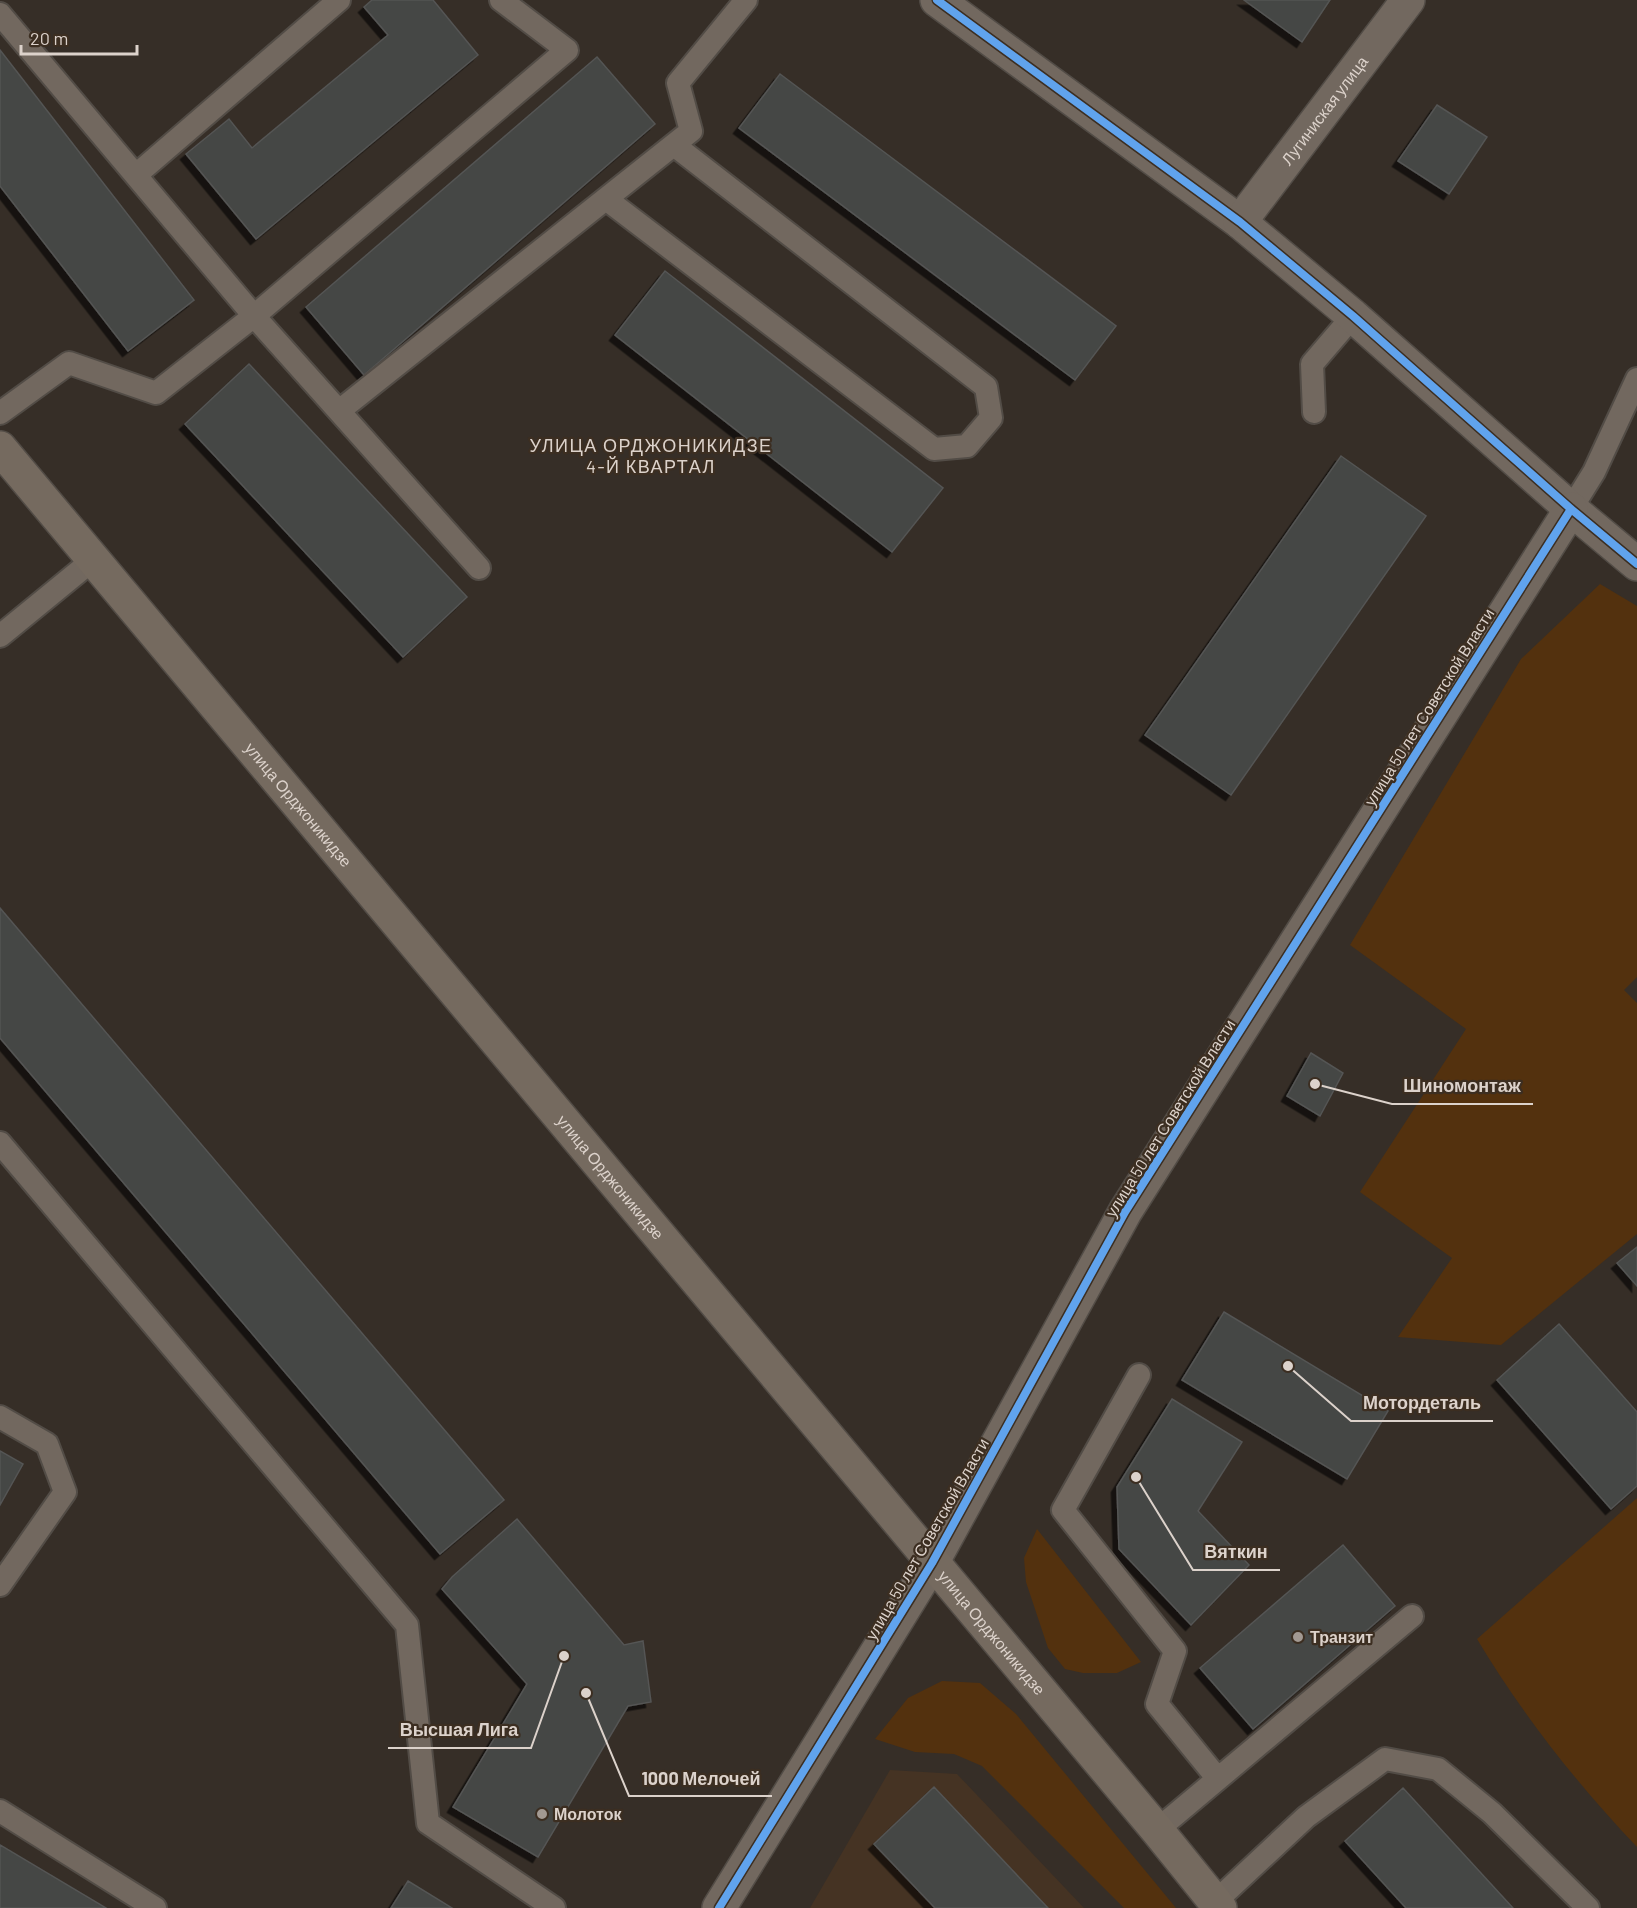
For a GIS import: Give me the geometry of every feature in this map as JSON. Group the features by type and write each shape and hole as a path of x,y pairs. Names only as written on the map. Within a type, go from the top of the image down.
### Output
{"main road":[{"name":"улица Орджоникидзе","path":"0,448 1157,1830 1217,1905"}],"street":[{"path":"937,0 1240,222 1353,316 1571,509 1637,564"},
{"name":"Лугиниская улица","path":"1240,222 1408,0"},
{"name":"улица 50 лет Советской Власти","path":"719,1908 932,1563 1125,1212 1571,509"}],"lane":[{"path":"136,175 339,0"},
{"path":"0,413 69,363 156,393 254,316 567,50 501,0"},
{"path":"339,411 691,131 678,83 746,0"},
{"path":"0,14 254,316 479,568"},
{"path":"606,199 933,449 967,446 991,418 986,387 674,145"},
{"path":"1314,412 1312,364 1353,316"},
{"path":"1571,509 1593,471 1637,379"},
{"path":"0,636 94,559"},
{"path":"0,1143 407,1625 428,1823 554,1908"},
{"path":"1139,1375 1063,1510 1175,1651 1157,1704 1218,1779"},
{"path":"0,1417 47,1444 65,1492 0,1585"},
{"path":"1157,1830 1412,1616"},
{"path":"1217,1905 1306,1817 1385,1759 1438,1769 1492,1813 1588,1908"},
{"path":"0,1811 155,1908"}],"shaded area":[{"path":"1600,584 1637,606 1637,977 1624,990 1637,1003 1637,1234 1501,1345 1398,1337 1452,1258 1360,1192 1466,1029 1350,945 1521,659"},
{"path":"1637,1498 1637,1847 1551,1747 1494,1667 1477,1639"},
{"path":"1037,1529 1141,1662 1117,1673 1083,1673 1065,1669 1048,1648 1026,1582 1024,1558"},
{"path":"942,1681 980,1683 1016,1714 1176,1908 1124,1908 982,1766 954,1754 915,1752 875,1739 908,1698"},
{"path":"890,1770 957,1774 1084,1908 810,1908"}],"building":[{"path":"372,0 433,0 478,55 256,239 186,154 229,119 252,148 388,35 364,7"},
{"path":"1244,0 1330,0 1302,42"},
{"path":"0,50 194,300 128,351 0,186"},
{"path":"597,57 655,124 364,375 306,307"},
{"path":"780,74 1116,326 1075,380 739,128"},
{"path":"1437,105 1487,137 1449,194 1398,161"},
{"path":"665,271 943,488 892,552 615,335"},
{"path":"249,364 467,597 403,657 185,424"},
{"path":"1341,456 1426,516 1231,795 1145,735"},
{"path":"0,908 504,1500 440,1554 0,1038"},
{"path":"1311,1053 1343,1073 1320,1116 1287,1096"},
{"path":"1637,1247 1637,1286 1617,1263"},
{"path":"1224,1312 1388,1411 1347,1479 1182,1380"},
{"path":"1559,1324 1637,1412 1637,1486 1611,1509 1497,1380"},
{"path":"1172,1399 1242,1442 1198,1511 1249,1565 1191,1625 1119,1549 1117,1487"},
{"path":"0,1451 23,1464 0,1505"},
{"path":"517,1519 624,1645 643,1641 651,1702 628,1706 538,1857 453,1807 527,1684 442,1589 452,1577"},
{"name":"Транзит","path":"1343,1545 1395,1606 1253,1729 1200,1668"},
{"path":"934,1787 1048,1908 935,1908 874,1844"},
{"path":"1403,1788 1513,1908 1406,1908 1345,1841"},
{"path":"0,1845 106,1908 0,1908"},
{"path":"408,1881 452,1908 391,1908"}],"cycle path":[{"path":"937,0 1240,222 1353,316 1571,509 1637,564"},
{"path":"719,1908 932,1563 1125,1212 1571,509"}],"place":[{"name":"Шиномонтаж","path":"1315,1084"},
{"name":"Мотордеталь","path":"1288,1366"},
{"name":"Вяткин","path":"1136,1477"},
{"name":"Транзит","path":"1298,1637"},
{"name":"Высшая Лига","path":"564,1656"},
{"name":"1000 Мелочей","path":"586,1693"},
{"name":"Молоток","path":"542,1814"}],"district":[{"name":"УЛИЦА ОРДЖОНИКИДЗЕ 4-Й КВАРТАЛ","path":"651,456"}]}
